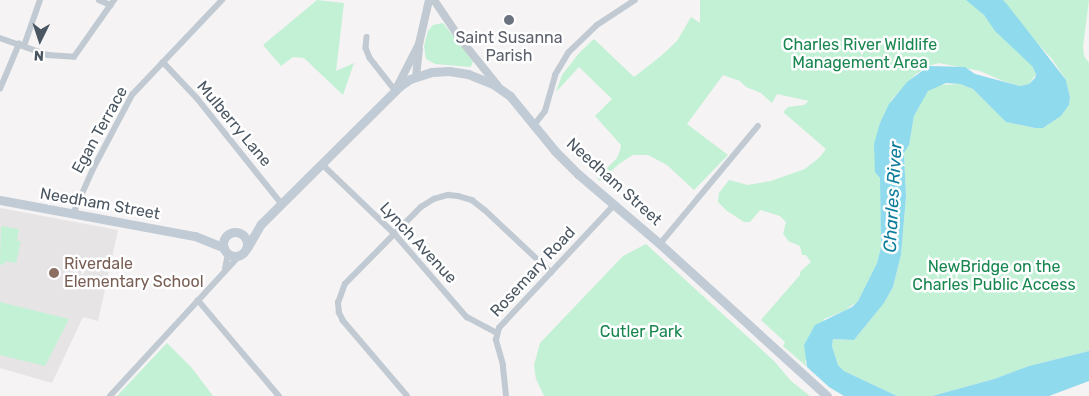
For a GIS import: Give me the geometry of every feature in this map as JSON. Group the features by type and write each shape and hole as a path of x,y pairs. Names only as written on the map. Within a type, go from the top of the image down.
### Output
{"main road":[{"name":"Needham Street","path":"247,248 261,224 323,165 395,90 416,77 432,72 454,72 479,77 498,86 515,100 566,163 660,244 826,396"},
{"name":"Needham Street","path":"0,200 196,236 228,235"},
{"name":"Needham Street","path":"240,233 261,224"},
{"path":"240,233 247,241 247,248 239,256 226,251 224,240 228,235 240,233"},
{"name":"Needham Street","path":"196,236 226,251"}],"street":[{"path":"0,89 22,45 40,0"},
{"path":"0,38 48,55 74,57 113,2 99,0"},
{"name":"Egan Terrace","path":"73,214 86,184 128,102 222,0"},
{"path":"416,77 420,39 429,0"},
{"path":"434,0 461,40 498,86"},
{"path":"534,124 545,111 555,75 568,53 597,25 635,0"},
{"path":"367,36 366,48 370,58 395,90 420,39"},
{"name":"Mulberry Lane","path":"163,62 197,98 282,204"},
{"path":"660,244 758,126"},
{"name":"Lynch Avenue","path":"323,165 395,234 467,317 497,334"},
{"path":"407,396 343,321 338,308 340,293 345,284 425,203 443,196 458,196 480,206 551,272"},
{"name":"Rosemary Road","path":"506,396 497,334 503,323 614,205"},
{"path":"225,269 226,251"},
{"path":"110,396 239,256"},
{"path":"198,300 279,396"}],"shaded area":[{"name":"Riverdale Elementary School","path":"0,208 118,230 98,321 83,317 52,383 0,368"}],"green space":[{"path":"317,0 344,3 336,71 354,63 343,95 304,58 293,57 281,66 263,45"},
{"name":"Charles River Wildlife Management Area","path":"700,0 970,0 1008,42 1030,62 1036,74 1029,84 1020,86 980,71 939,63 931,65 916,74 892,99 880,125 881,247 877,263 858,301 844,311 824,319 805,362 807,367 783,346 785,342 761,320 800,275 800,272 811,262 806,255 802,255 800,246 788,241 783,234 786,222 780,216 760,210 750,222 744,222 727,211 718,202 719,193 729,180 748,185 771,181 805,169 820,157 826,149 783,112 788,107 804,105 809,101 777,94 772,103 761,93 746,87 740,81 723,75 687,124 728,155 694,190 667,165 648,155 633,155 619,164 600,181 597,178 617,158 621,145 595,116 612,99 579,67 556,92 562,75 580,52 594,39 634,77 677,41 691,17 700,23"},
{"name":"NewBridge on the Charles Public Access","path":"1003,0 1089,0 1083,47 1084,56 1089,63 1089,351 1029,366 994,379 932,396 897,396 844,371 838,365 832,346 833,339 854,340 884,303 893,287 901,255 906,197 904,153 909,144 914,116 924,97 928,91 939,85 960,84 973,89 1007,122 1035,128 1043,128 1061,116 1069,105 1070,97 1066,80 1052,59 1024,29"},
{"path":"443,23 473,61 471,67 435,64 426,59 424,46 428,31 433,25"},
{"path":"1,226 19,229 17,241 21,241 16,263 5,261 4,265 0,264"},
{"name":"Cutler Park","path":"646,244 774,361 791,381 810,396 544,396 536,379 534,365 540,343 623,256"},
{"path":"0,302 69,319 45,366 0,355"},
{"path":"167,343 192,368 213,396 117,396"}],"water":[{"name":"Charles River","path":"966,0 1003,0 1006,3 1066,80 1070,97 1069,105 1061,116 1043,128 1035,128 1006,122 973,89 960,84 946,83 928,91 914,116 909,145 904,153 906,197 901,255 893,287 884,303 854,340 833,339 832,346 838,365 844,371 897,396 844,396 829,387 807,367 804,345 815,325 852,307 858,301 877,263 881,247 880,178 875,172 874,144 880,123 889,104 907,82 929,66 965,67 975,74 1020,86 1029,84 1035,78 1036,74 1032,66 995,31 984,15"},
{"path":"1089,351 1089,381 1049,396 932,396 994,379 1029,366"}],"place":[{"name":"Saint Susanna Parish","path":"509,20"},
{"name":"Riverdale Elementary School","path":"54,273"}]}
